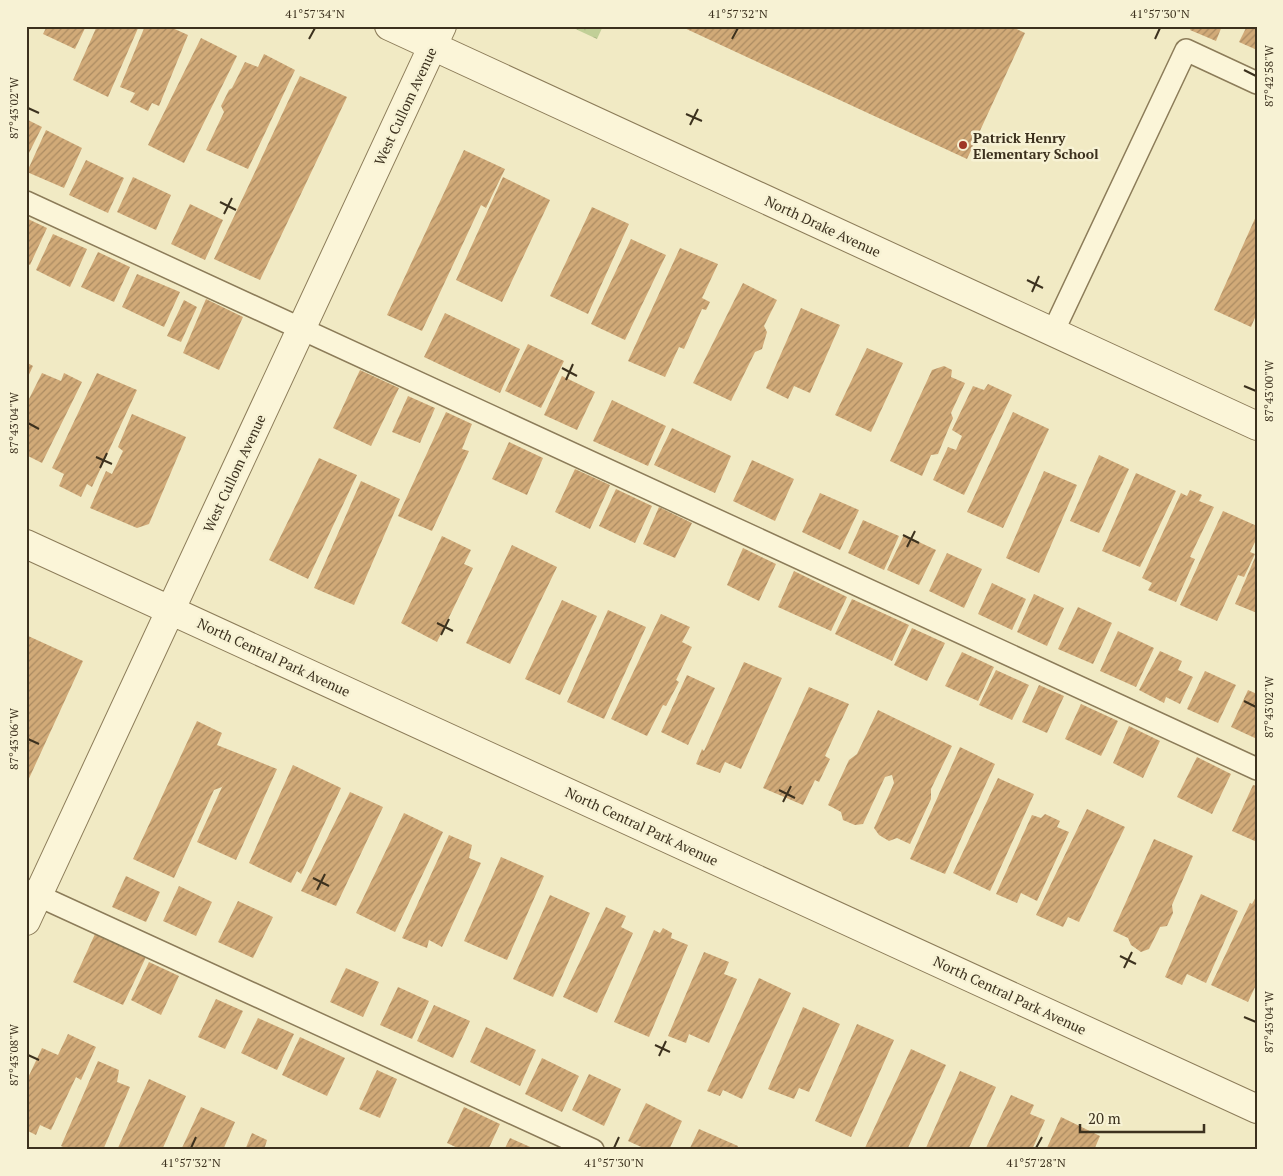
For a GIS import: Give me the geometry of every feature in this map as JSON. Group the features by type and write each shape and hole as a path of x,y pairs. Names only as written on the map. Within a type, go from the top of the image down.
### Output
{"street":[{"name":"North Drake Avenue","path":"389,26 438,36 1053,332 1257,426"},
{"name":"West Cullom Avenue","path":"26,921 32,892 170,610 438,36"},
{"name":"North Central Park Avenue","path":"26,544 1257,1109"}],"lane":[{"path":"1053,332 1186,50 1257,83"},
{"path":"26,202 1257,769"},
{"path":"32,892 593,1150"}],"green space":[{"path":"569,26 603,26 597,39"}],"building":[{"path":"47,26 86,26 75,49 43,34"},
{"path":"97,26 139,26 108,97 73,80"},
{"path":"145,26 168,26 188,35 159,106 152,103 148,111 130,102 135,93 120,87"},
{"path":"680,26 1010,26 1025,33 967,159"},
{"path":"1192,26 1222,26 1216,41 1190,30"},
{"path":"1247,26 1257,26 1257,50 1239,42"},
{"path":"201,38 237,56 184,163 148,145"},
{"path":"264,54 295,70 248,169 206,150 224,112 221,106 245,62 258,67"},
{"path":"300,76 347,97 260,280 214,259"},
{"path":"26,119 42,127 26,159"},
{"path":"46,130 82,148 64,188 27,172"},
{"path":"464,150 505,169 486,208 481,205 422,331 387,315"},
{"path":"86,160 124,178 108,213 69,195"},
{"path":"133,177 171,195 156,230 117,212"},
{"path":"503,177 550,200 502,302 456,280"},
{"path":"190,204 223,220 205,260 171,244"},
{"path":"592,207 629,224 588,314 550,296"},
{"path":"1257,214 1257,313 1251,327 1214,310"},
{"path":"26,218 47,228 30,265 26,263"},
{"path":"53,234 87,249 70,287 36,270"},
{"path":"631,239 666,255 625,340 591,324"},
{"path":"680,248 718,264 702,298 710,302 706,310 702,309 684,349 679,347 665,377 628,361"},
{"path":"98,252 130,267 114,302 81,287"},
{"path":"137,274 180,292 164,327 122,307"},
{"path":"743,283 777,300 764,326 767,332 762,349 755,352 731,401 693,383"},
{"path":"206,299 243,317 219,370 183,353"},
{"path":"184,300 197,307 181,342 167,336"},
{"path":"801,308 840,325 810,393 794,386 788,399 766,388"},
{"path":"445,313 520,349 500,393 424,357"},
{"path":"528,344 564,361 541,408 505,391"},
{"path":"867,348 903,363 871,432 835,415"},
{"path":"26,362 33,366 26,381"},
{"path":"944,366 952,370 951,377 965,383 951,413 953,418 938,454 931,455 922,476 890,461 932,370"},
{"path":"360,370 399,388 371,446 333,428"},
{"path":"42,373 61,381 64,373 82,382 42,463 26,455 26,405"},
{"path":"97,373 137,390 92,487 87,484 81,497 59,486 64,474 52,468"},
{"path":"562,376 595,392 577,430 544,415"},
{"path":"988,384 1012,395 964,495 933,480 948,447 956,450 962,436 952,430 973,386 984,390"},
{"path":"408,396 435,408 420,443 392,432"},
{"path":"612,400 666,426 648,466 593,441"},
{"path":"446,412 472,424 462,449 469,451 432,531 398,516"},
{"path":"1013,412 1049,429 1003,528 967,512"},
{"path":"132,414 186,437 149,524 137,528 90,508 106,471 112,474 123,451 118,447"},
{"path":"672,428 731,456 715,493 654,465"},
{"path":"509,442 543,458 527,495 492,479"},
{"path":"1099,455 1129,469 1099,533 1070,521"},
{"path":"319,458 357,475 308,579 269,560"},
{"path":"752,460 794,479 775,521 733,501"},
{"path":"575,469 610,485 590,529 555,512"},
{"path":"1044,471 1077,485 1039,573 1006,558"},
{"path":"1136,473 1176,491 1140,567 1102,551"},
{"path":"361,481 400,499 354,605 314,588"},
{"path":"616,489 652,506 635,543 599,526"},
{"path":"1190,490 1202,495 1199,501 1214,507 1190,557 1195,559 1176,602 1148,590 1152,583 1142,578 1181,493 1187,496"},
{"path":"820,493 859,510 840,550 802,532"},
{"path":"659,507 692,523 675,558 643,544"},
{"path":"1223,511 1257,526 1257,538 1250,552 1255,554 1244,577 1238,575 1217,621 1180,605"},
{"path":"863,520 899,536 884,570 848,553"},
{"path":"904,535 936,550 919,585 887,570"},
{"path":"442,536 471,550 464,564 473,568 437,642 401,623"},
{"path":"512,545 557,567 510,664 466,643"},
{"path":"743,548 776,564 759,601 727,585"},
{"path":"947,553 982,569 964,608 929,591"},
{"path":"1257,553 1257,613 1235,604"},
{"path":"794,571 847,597 831,631 778,607"},
{"path":"992,583 1026,599 1012,630 978,614"},
{"path":"1034,594 1064,608 1047,646 1017,632"},
{"path":"852,599 909,625 892,661 835,634"},
{"path":"562,600 597,616 560,695 525,679"},
{"path":"1078,607 1112,623 1093,664 1058,649"},
{"path":"608,610 646,627 604,719 567,702"},
{"path":"661,614 690,627 682,642 692,647 676,680 679,682 666,706 663,705 647,736 611,719"},
{"path":"912,628 945,643 927,681 894,665"},
{"path":"1118,631 1154,648 1136,687 1100,671"},
{"path":"26,635 83,661 26,785"},
{"path":"1160,651 1182,661 1178,670 1193,677 1180,704 1166,697 1164,703 1139,690"},
{"path":"962,652 994,667 978,701 945,686"},
{"path":"744,662 782,678 741,769 725,762 720,773 696,764 702,749 704,751"},
{"path":"996,670 1029,685 1012,720 979,705"},
{"path":"1205,671 1236,685 1218,723 1187,709"},
{"path":"687,675 715,688 688,745 661,732"},
{"path":"1039,685 1064,696 1047,733 1022,722"},
{"path":"809,687 849,704 825,756 830,759 819,782 815,780 803,805 763,788"},
{"path":"1248,690 1257,694 1257,739 1231,727"},
{"path":"1081,704 1118,721 1101,756 1065,739"},
{"path":"878,710 952,746 931,789 931,799 910,844 897,838 889,841 879,835 874,828 894,783 892,775 885,777 863,824 855,825 843,820 841,812 828,805 849,760 857,754"},
{"path":"197,721 222,733 217,745 277,769 236,860 197,842 233,763 222,787 214,790 174,878 133,859"},
{"path":"1129,726 1160,741 1143,778 1113,763"},
{"path":"960,747 995,764 945,874 910,859"},
{"path":"1197,757 1231,774 1212,814 1177,797"},
{"path":"293,765 341,788 301,874 297,871 291,883 249,863"},
{"path":"998,778 1034,794 990,891 953,873"},
{"path":"1253,785 1257,786 1257,842 1232,831"},
{"path":"350,792 383,807 336,906 301,891"},
{"path":"1087,809 1125,827 1079,922 1068,917 1063,927 1036,915"},
{"path":"404,813 443,832 395,932 356,913"},
{"path":"1045,814 1060,821 1057,827 1069,832 1037,901 1021,893 1017,903 996,894 1032,815 1041,818"},
{"path":"449,835 472,845 469,858 481,863 442,947 429,940 427,948 402,938"},
{"path":"1154,839 1193,856 1172,905 1173,913 1167,926 1160,927 1149,949 1141,952 1131,945 1128,938 1113,931"},
{"path":"501,857 544,876 507,960 464,941"},
{"path":"126,876 160,892 146,922 112,907"},
{"path":"179,886 212,902 196,936 163,921"},
{"path":"1201,894 1238,911 1206,983 1187,974 1182,985 1165,977"},
{"path":"550,895 590,913 553,997 513,979"},
{"path":"1257,895 1257,983 1248,1002 1211,985 1250,903 1252,904"},
{"path":"238,901 273,917 253,958 218,942"},
{"path":"606,907 626,916 621,927 633,933 597,1013 563,997"},
{"path":"663,928 672,933 671,938 688,945 649,1037 614,1022 654,930 660,933"},
{"path":"95,934 146,957 123,1005 73,982"},
{"path":"704,952 729,962 724,974 737,979 709,1043 689,1034 686,1043 668,1036"},
{"path":"149,962 179,976 161,1015 131,1000"},
{"path":"346,968 379,982 363,1017 330,1002"},
{"path":"759,978 791,993 742,1099 723,1090 720,1096 707,1091"},
{"path":"398,987 429,1001 412,1039 380,1025"},
{"path":"216,999 243,1011 225,1049 198,1037"},
{"path":"434,1005 470,1021 453,1058 417,1041"},
{"path":"803,1007 840,1024 809,1092 799,1088 794,1099 768,1089"},
{"path":"258,1018 294,1034 277,1070 241,1053"},
{"path":"857,1024 894,1040 851,1137 815,1121"},
{"path":"486,1027 536,1050 520,1086 470,1062"},
{"path":"68,1034 96,1047 81,1080 76,1077 51,1130 40,1125 36,1135 26,1130 26,1082 42,1048 58,1055"},
{"path":"300,1037 345,1058 327,1096 282,1075"},
{"path":"911,1049 946,1065 907,1150 864,1150"},
{"path":"542,1058 579,1076 562,1112 525,1094"},
{"path":"98,1061 119,1070 117,1082 130,1087 103,1150 69,1150 61,1146"},
{"path":"377,1070 397,1079 380,1118 359,1109"},
{"path":"960,1071 996,1087 968,1150 925,1150"},
{"path":"589,1074 621,1089 604,1126 572,1110"},
{"path":"149,1079 186,1096 162,1150 117,1150"},
{"path":"1011,1095 1034,1105 1030,1114 1045,1120 1032,1150 985,1150"},
{"path":"646,1103 682,1121 669,1150 648,1150 628,1141"},
{"path":"201,1107 235,1122 223,1150 181,1150"},
{"path":"464,1107 500,1124 488,1150 462,1150 447,1143"},
{"path":"1061,1117 1100,1136 1094,1150 1046,1150"},
{"path":"699,1129 738,1146 737,1150 689,1150"},
{"path":"252,1133 267,1140 264,1150 245,1150"},
{"path":"510,1138 537,1150 504,1150"}],"place":[{"name":"Patrick Henry Elementary School","path":"963,145"}]}
